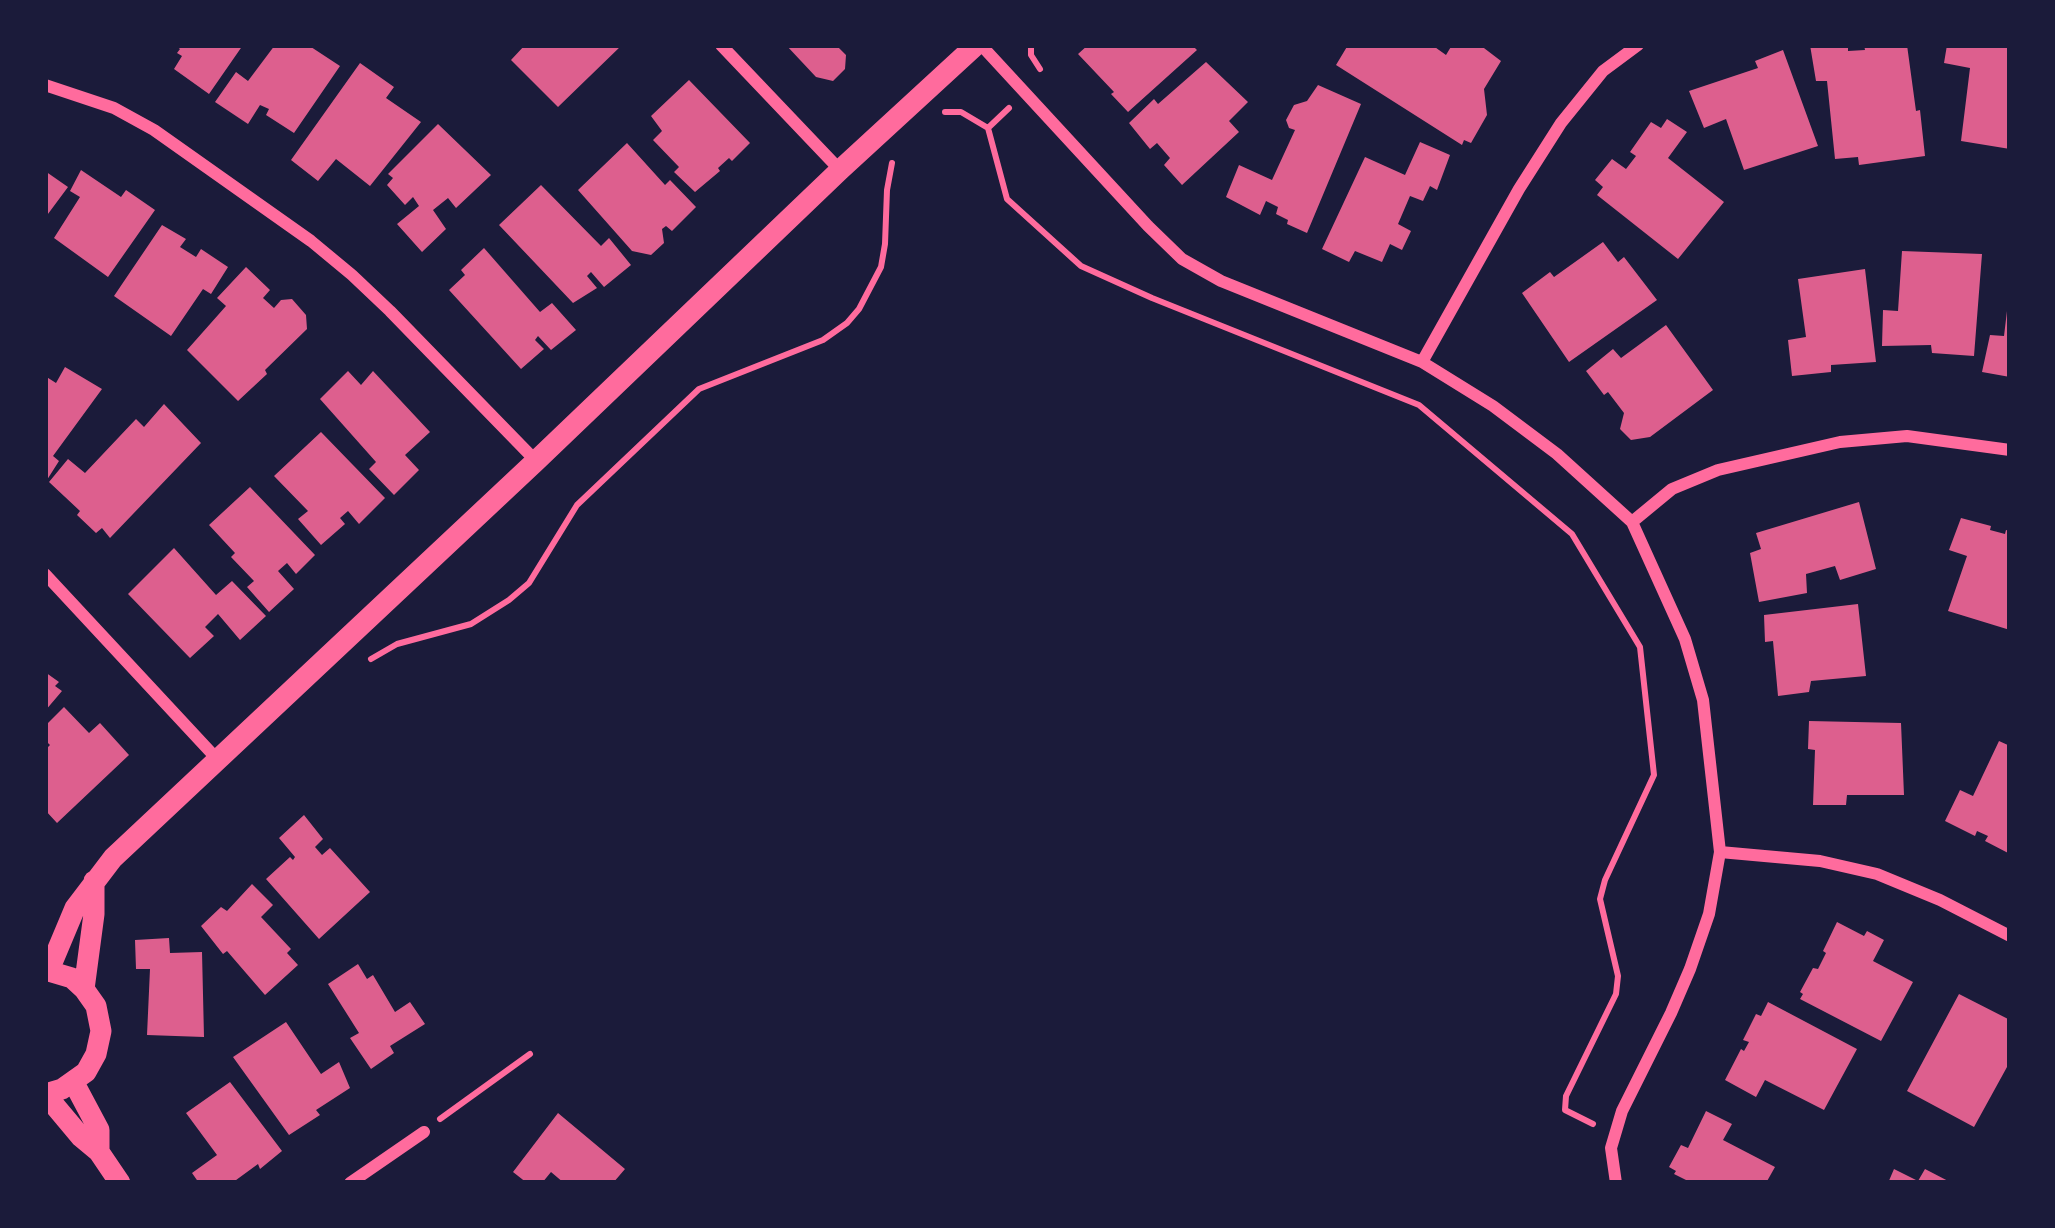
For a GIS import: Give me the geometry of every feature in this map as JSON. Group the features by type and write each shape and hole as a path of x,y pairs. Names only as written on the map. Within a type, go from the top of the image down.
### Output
{"street":[{"path":"721,45 840,170"},
{"path":"120,1183 99,1152 45,1094 74,1083 96,1054 101,1031 96,1006 72,978 47,970 94,880 840,170 978,45 1182,259 1221,281 1423,362 1557,454 1632,521 1685,639 1702,700 1720,852 1708,914 1690,969 1615,1132 1611,1148 1616,1183"},
{"path":"1423,362 1561,123 1603,71 1637,45"},
{"path":"45,85 114,108 154,130 311,242 365,287 536,461"},
{"path":"1632,521 1672,489 1718,470 1840,442 1907,436 2010,450"},
{"path":"45,574 217,759"},
{"path":"1720,852 1820,861 1876,874 2010,936"},
{"path":"84,989 94,880"},
{"path":"74,1083 99,1130 99,1152"},
{"path":"350,1183 424,1132"}],"path":[{"path":"942,112 961,112 988,128 1007,199 1081,266 1418,405 1572,534 1640,647 1654,776 1600,899 1618,976 1616,994 1565,1096 1565,1110 1615,1132"},
{"path":"357,667 397,644 471,624 508,600 530,583 577,505 683,402 731,374 823,340 847,323 871,290 880,267 888,215 886,190 900,148"},
{"path":"424,1132 530,1054"}],"building":[{"path":"175,45 243,45 209,94 174,69 182,56"},
{"path":"275,45 308,45 340,66 294,133 266,115 269,109 260,105 248,124 215,102 236,72 248,81"},
{"path":"525,45 622,45 558,107 511,60"},
{"path":"786,45 836,45 846,55 845,69 833,81 816,77"},
{"path":"1088,45 1192,45 1197,50 1128,112 1078,54"},
{"path":"1348,45 1432,45 1446,55 1452,45 1480,45 1501,61 1484,89 1487,115 1471,143 1464,140 1462,145 1336,65"},
{"path":"1810,45 1848,45 1848,51 1865,50 1864,45 1907,45 1925,156 1859,165 1858,157 1835,159 1827,81 1816,81"},
{"path":"1947,45 2010,45 2010,149 1961,141 1970,68 1944,63"},
{"path":"1783,50 1818,146 1744,170 1726,119 1704,128 1689,91 1758,68 1755,61"},
{"path":"1206,62 1248,102 1229,121 1239,132 1182,185 1164,165 1170,158 1157,143 1150,149 1129,123"},
{"path":"360,63 394,87 386,98 421,122 370,186 336,159 318,181 291,160"},
{"path":"689,80 750,143 695,192 674,172 679,167 653,140 662,131 651,116"},
{"path":"1318,85 1361,104 1307,233 1287,224 1288,220 1276,214 1278,207 1266,201 1260,215 1226,197 1239,165 1272,180 1295,130 1286,120 1294,105 1307,101"},
{"path":"1667,119 1687,132 1668,158 1724,202 1678,259 1597,195 1603,187 1595,180 1612,159 1626,169 1636,156 1630,152 1651,122 1661,128"},
{"path":"438,124 491,175 456,208 448,198 433,210 446,229 422,252 397,224 419,206 413,197 405,205 387,185 393,178 388,174"},
{"path":"1420,142 1450,155 1437,190 1430,186 1423,201 1410,196 1398,224 1411,231 1402,250 1390,244 1382,262 1355,251 1349,262 1322,249 1365,157 1405,175"},
{"path":"627,143 665,185 670,180 696,207 672,231 666,226 662,229 664,243 651,255 632,251 578,190"},
{"path":"81,170 121,197 126,190 155,210 108,277 54,238 80,197 70,191"},
{"path":"45,171 68,187 45,218"},
{"path":"541,185 601,246 609,238 631,265 604,287 591,272 587,276 597,288 573,303 499,225"},
{"path":"162,225 186,239 180,247 196,257 201,249 228,267 211,294 203,289 171,336 114,296"},
{"path":"1603,242 1618,262 1624,257 1657,300 1569,362 1522,293"},
{"path":"484,248 540,312 552,303 576,330 551,350 538,336 535,340 544,349 521,369 449,290"},
{"path":"1902,251 1982,254 1974,356 1932,353 1931,345 1882,346 1883,310 1898,311"},
{"path":"246,267 270,290 263,298 274,308 281,300 292,299 306,315 307,329 238,401 187,350 226,306 217,298"},
{"path":"1865,269 1876,362 1831,365 1831,372 1792,376 1788,340 1806,337 1798,279"},
{"path":"2007,311 2010,377 1982,372 1990,335 2004,336"},
{"path":"1666,325 1713,390 1650,437 1631,440 1620,429 1624,413 1586,371 1613,349 1621,358"},
{"path":"65,367 102,389 53,456 59,461 45,483 45,376 56,383"},
{"path":"348,371 361,385 373,371 430,432 405,455 419,470 394,495 369,469 376,462 320,399"},
{"path":"164,404 201,443 110,538 102,528 96,533 49,482 68,459 85,473 136,419 144,427"},
{"path":"321,432 385,498 359,524 348,511 340,518 345,524 321,545 298,519 308,511 274,476"},
{"path":"250,487 315,555 296,574 287,563 278,571 294,589 269,612 247,587 254,581 231,557 235,553 209,525"},
{"path":"1859,502 1876,569 1840,580 1835,566 1806,574 1807,593 1759,602 1750,553 1761,549 1756,533"},
{"path":"1961,518 2005,534 2010,531 2010,630 1948,611 1967,556 1949,550"},
{"path":"174,548 216,595 232,581 266,616 240,640 218,614 205,627 214,636 190,658 128,594"},
{"path":"1858,604 1866,676 1811,681 1809,692 1778,696 1773,641 1765,642 1764,615"},
{"path":"45,672 59,682 55,686 62,691 45,711"},
{"path":"64,707 89,733 100,723 129,755 57,823 45,810 45,750 50,745 45,726"},
{"path":"1809,721 1901,723 1904,795 1847,795 1846,805 1813,805 1815,750 1808,749"},
{"path":"1999,741 2010,746 2010,854 1985,841 1988,836 1977,831 1975,836 1945,821 1960,790 1973,796"},
{"path":"304,815 323,839 315,847 322,855 330,848 370,892 319,939 266,879 295,857 279,838"},
{"path":"252,884 273,905 261,917 291,949 287,953 298,965 265,995 201,926 221,907 227,911"},
{"path":"1837,922 1884,940 1873,961 1913,982 1881,1041 1800,999"},
{"path":"169,938 170,953 202,952 204,1037 147,1035 150,969 136,969 135,940"},
{"path":"358,964 367,979 373,975 395,1012 410,1002 425,1024 390,1046 394,1053 371,1069 350,1038 359,1033 328,984"},
{"path":"1959,994 2010,1020 2010,1069 2007,1067 1974,1127 1907,1091"},
{"path":"1768,1002 1857,1049 1824,1110 1765,1080 1756,1097 1725,1080 1749,1042 1743,1040 1756,1014 1761,1016"},
{"path":"286,1022 321,1074 339,1062 350,1088 289,1135 233,1057"},
{"path":"230,1082 282,1151 232,1183 199,1183 192,1173 217,1155 186,1113"},
{"path":"1706,1111 1732,1124 1723,1140 1775,1167 1766,1183 1692,1183 1674,1174 1669,1167 1681,1145 1688,1148"},
{"path":"558,1113 625,1169 613,1183 564,1183 551,1172 542,1183 527,1183 513,1172"},
{"path":"1894,1169 1918,1181 1925,1169 1952,1183 1888,1183"}]}
